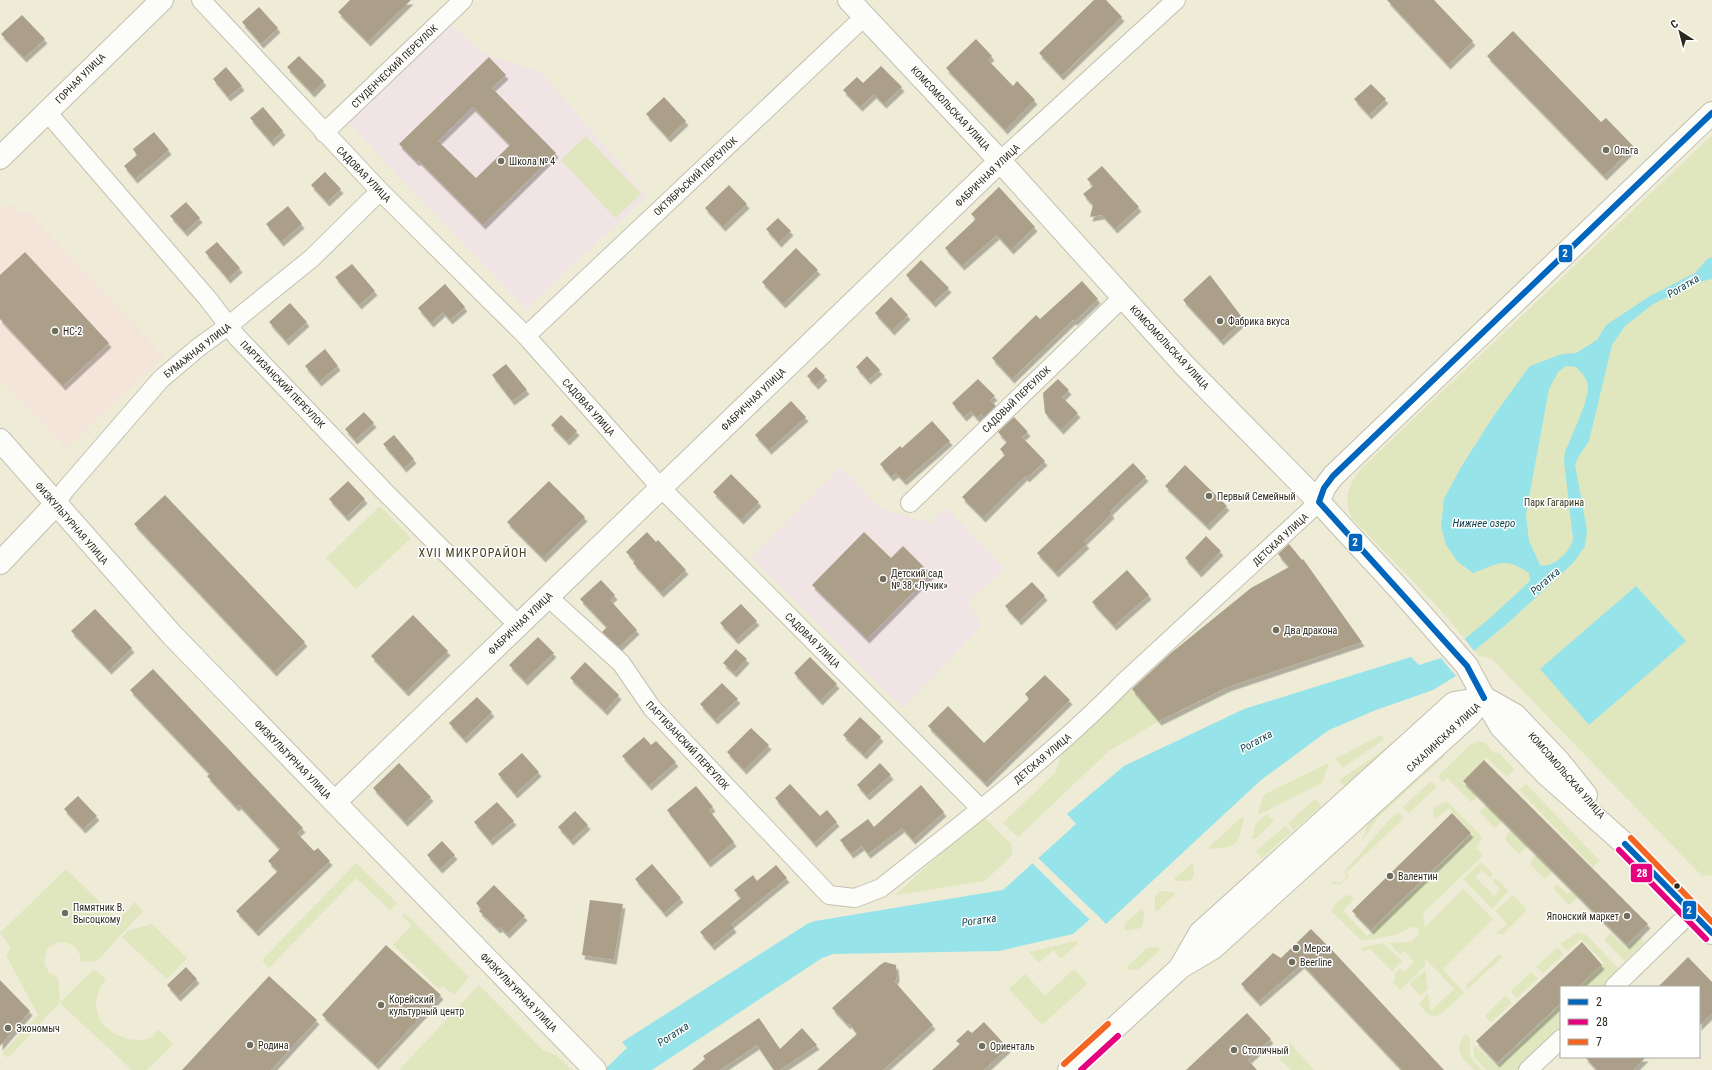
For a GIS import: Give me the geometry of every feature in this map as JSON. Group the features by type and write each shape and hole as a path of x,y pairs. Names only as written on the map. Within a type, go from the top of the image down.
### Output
{"street":[{"name":"ГОРНАЯ УЛИЦА","path":"0,158 162,0"},
{"name":"САДОВАЯ УЛИЦА","path":"201,0 380,191 526,336 661,488 981,809"},
{"name":"СТУДЕНЧЕСКИЙ ПЕРЕУЛОК","path":"324,133 463,0"},
{"name":"КОМСОМОЛЬСКАЯ УЛИЦА","path":"849,0 1000,161 1185,366 1320,502 1445,640 1467,666 1501,727 1545,773 1625,844 1712,933"},
{"name":"ФАБРИЧНАЯ УЛИЦА","path":"335,802 1000,161 1176,0"},
{"name":"ОКТЯБРЬСКИЙ ПЕРЕУЛОК","path":"526,336 864,17"},
{"name":"ПАРТИЗАНСКИЙ ПЕРЕУЛОК","path":"47,112 208,299 237,337 384,490 518,625"},
{"name":"ДЕТСКАЯ УЛИЦА","path":"829,895 855,898 882,888 981,809 1093,714 1124,682 1320,502 1324,488 1333,476 1712,113"},
{"name":"БУМАЖНАЯ УЛИЦА","path":"0,563 56,504 65,490 161,379 199,346 228,326 312,258 380,191"},
{"name":"САДОВЫЙ ПЕРЕУЛОК","path":"910,502 1123,297"},
{"name":"ФИЗКУЛЬТУРНАЯ УЛИЦА","path":"0,440 172,635 593,1067"},
{"name":"ПАРТИЗАНСКИЙ ПЕРЕУЛОК","path":"548,597 621,663 652,708 829,895"},
{"name":"САХАЛИНСКАЯ УЛИЦА","path":"1069,1070 1181,967 1213,948 1469,716 1484,698"},
{"path":"1615,986 1691,912"},
{"path":"1528,1070 1560,1039"}],"shaded area":[{"name":"Школа № 4","path":"451,26 488,55 542,73 647,196 526,309 348,123"},
{"path":"10,204 21,214 26,210 164,357 66,448 0,379 0,210"},
{"name":"Детский сад № 38 «Лучик»","path":"841,466 879,508 930,523 947,508 1005,569 968,602 982,625 903,708 751,558"}],"green space":[{"name":"Парк Гагарина","path":"1712,135 1712,875 1702,876 1491,658 1479,656 1439,608 1352,518 1347,499 1352,482 1360,470"},
{"path":"586,136 641,194 615,218 561,160"},
{"path":"380,506 411,538 356,589 326,558"},
{"path":"1130,687 1159,721 1109,751 1018,837 1003,823 1056,772 1060,757 1093,719"},
{"path":"1381,735 1384,739 1343,768 1335,759"},
{"path":"1478,741 1485,743 1494,753 1499,753 1514,769 1507,777 1486,757 1462,781 1477,797 1471,802 1447,778 1443,782 1438,776 1471,744"},
{"path":"1393,742 1397,746 1355,785 1344,786 1339,780 1371,759"},
{"path":"1440,750 1445,756 1378,817 1361,843 1373,811"},
{"path":"1329,763 1322,783 1258,815 1263,797 1267,793"},
{"path":"1431,781 1437,787 1409,813 1403,807"},
{"path":"1526,784 1600,861 1593,867 1519,790"},
{"path":"1315,799 1321,806 1294,830 1288,823"},
{"path":"1446,802 1449,803 1482,837 1476,848 1482,854 1482,857 1423,913 1425,927 1463,889 1493,919 1443,969 1464,993 1442,1013 1435,1017 1427,1014 1419,1004 1428,994 1431,1011 1454,989 1425,958 1425,966 1400,990 1393,982 1396,976 1394,974 1400,968 1404,972 1414,962 1405,951 1400,955 1389,943 1411,942 1419,934 1418,927 1407,929 1394,935 1362,941 1331,911 1339,900 1347,895 1350,895 1354,899 1343,911 1367,936 1376,929 1375,928 1473,834 1449,808 1436,819 1433,813 1436,807"},
{"path":"1487,804 1503,820 1495,828 1480,812"},
{"path":"1398,812 1404,818 1347,872 1348,877 1340,885 1336,883 1334,885 1331,883 1334,881 1340,883 1346,877 1345,870"},
{"path":"1267,814 1274,821 1255,839 1252,839 1256,824"},
{"path":"983,816 1012,845 1012,855 985,881 895,895"},
{"path":"1242,817 1244,818 1236,843 1227,847 1211,849 1209,847"},
{"path":"1285,826 1291,832 1262,858 1256,851"},
{"path":"1511,830 1528,846 1519,854 1506,841 1506,835"},
{"path":"1536,855 1552,872 1545,879 1531,865 1531,860"},
{"path":"356,863 397,903 390,910 356,878 269,968 262,960"},
{"path":"1480,863 1482,863 1493,874 1490,878 1482,870 1475,877 1494,896 1500,890 1493,881 1494,879 1497,879 1509,891 1492,909 1463,879"},
{"path":"1191,864 1193,864 1194,876 1189,881 1174,881 1175,878"},
{"path":"66,869 118,920 135,902 143,911 97,961 81,962 78,950 69,943 58,942 47,949 44,963 49,973 58,978 60,1002 8,1058 2,1053 38,1015 6,955 11,947 0,933"},
{"path":"1557,884 1567,894 1570,891 1577,898 1569,905 1553,888"},
{"path":"1161,891 1174,892 1175,894 1157,911 1155,911 1155,896"},
{"path":"1513,895 1525,907 1526,911 1503,934 1496,934 1507,924 1495,911"},
{"path":"1141,909 1144,912 1143,924 1141,928 1127,931 1124,928 1125,924"},
{"path":"405,913 469,977 454,995 443,986 439,989 393,945 412,925 402,916"},
{"path":"152,924 187,958 167,979 122,937 128,931"},
{"path":"1578,932 1586,935 1618,968 1617,977 1607,986 1581,986 1604,963 1581,939 1567,951 1560,944"},
{"path":"1610,933 1626,948 1639,936 1644,942 1625,961 1604,940"},
{"path":"1076,941 1078,943 1061,959 1053,950 1039,963 1029,952"},
{"path":"1383,943 1402,961 1392,971 1370,949 1363,951 1360,948"},
{"path":"1157,947 1160,950 1139,969 1128,970 1126,968 1147,948"},
{"path":"1557,947 1564,954 1543,973 1536,967"},
{"path":"1499,954 1502,957 1468,989 1465,986"},
{"path":"94,969 106,979 100,989 96,1007 98,1016 109,1030 128,1039 145,1040 150,1038 159,1030 173,1044 147,1070 132,1070 60,1003"},
{"path":"1074,969 1087,984 1042,1025 1009,989 1025,974 1045,996"},
{"path":"1425,970 1428,989 1420,996 1410,984"},
{"path":"1531,972 1538,978 1517,998 1511,991"},
{"path":"479,985 544,1051 556,1055 572,1070 399,1070"},
{"path":"1505,996 1512,1003 1491,1022 1485,1016"},
{"path":"1560,1006 1560,1032 1521,1070 1486,1070 1474,1057 1474,1045 1498,1066"},
{"path":"1466,1034 1470,1039 1470,1057 1482,1070 1474,1070 1460,1054 1460,1045"},
{"path":"1290,1043 1314,1070 1291,1070 1280,1059"}],"water":[{"path":"1712,257 1712,279 1695,283 1653,304 1625,326 1612,345 1589,441 1575,464 1587,530 1585,546 1574,562 1508,623 1474,651 1456,676 1433,690 1376,710 1329,730 1261,780 1106,924 1096,914 1073,934 999,951 833,954 822,958 652,1070 604,1070 627,1048 622,1042 807,924 815,921 1003,890 1076,824 1067,814 1124,766 1244,709 1411,657 1419,665 1441,658 1489,619 1530,581 1529,573 1507,563 1501,563 1473,573 1458,562 1446,545 1441,527 1444,499 1461,467 1493,417 1530,366 1562,354 1576,353 1597,340 1606,325 1650,296 1695,273 1707,259","holes":["1566,366 1576,367 1585,378 1588,386 1588,392 1579,419 1565,452 1564,461 1573,539 1569,549 1561,558 1556,562 1545,566 1540,565 1529,541 1526,514 1549,389 1558,372"]},
{"path":"1636,586 1686,641 1589,725 1540,669"}],"pier":[{"path":"1463,637 1475,652 1456,676 1439,656"},
{"path":"1036,856 1101,919 1100,920 1096,917 1092,921 1090,920 1031,862"}],"building":[{"path":"350,0 411,0 368,42 338,12"},
{"path":"1094,0 1106,0 1122,17 1061,76 1039,53"},
{"path":"1387,0 1434,0 1473,41 1448,65"},
{"path":"259,7 278,28 261,44 242,22"},
{"path":"22,15 45,39 24,58 1,34"},
{"path":"1513,31 1601,122 1606,118 1634,147 1604,176 1487,56"},
{"path":"976,39 992,56 988,60 1013,86 1017,81 1035,100 1005,130 946,68"},
{"path":"299,56 324,81 312,93 287,67"},
{"path":"489,57 506,75 492,88 556,153 483,225 418,160 417,162 399,144","holes":["473,107 510,145 476,178 438,141"]},
{"path":"881,66 902,87 884,104 874,94 860,107 843,90 857,77 863,83"},
{"path":"226,67 242,86 228,97 213,79"},
{"path":"1371,84 1386,99 1369,115 1354,99"},
{"path":"664,97 686,121 668,138 646,114"},
{"path":"263,107 283,131 271,142 250,118"},
{"path":"154,132 169,150 135,179 124,166 137,155 133,149"},
{"path":"1102,166 1139,207 1115,229 1102,215 1090,217 1093,205 1083,194 1093,186 1087,179"},
{"path":"325,172 341,189 327,202 311,185"},
{"path":"729,185 747,204 723,227 705,208"},
{"path":"999,187 1035,227 1011,250 997,235 962,266 945,248 976,219 971,214"},
{"path":"186,202 200,218 185,232 170,216"},
{"path":"288,206 302,224 281,242 266,224"},
{"path":"778,218 791,231 779,243 766,229"},
{"path":"217,242 240,268 228,279 205,252"},
{"path":"796,248 818,270 783,304 762,282"},
{"name":"НС-2","path":"25,252 109,343 63,386 0,319 0,275"},
{"path":"921,260 949,288 933,303 906,275"},
{"path":"352,264 375,291 359,305 335,277"},
{"path":"1210,275 1244,320 1221,341 1183,300"},
{"path":"1082,281 1098,299 1075,321 1073,320 1012,379 992,358 1036,315 1040,319"},
{"path":"445,284 465,307 450,320 443,312 431,323 418,308"},
{"path":"891,297 908,315 892,331 875,313"},
{"path":"290,303 307,322 286,341 269,322"},
{"path":"325,349 338,366 319,382 305,366"},
{"path":"867,356 880,370 868,380 856,367"},
{"path":"506,364 527,390 512,401 492,375"},
{"path":"816,367 825,376 816,385 807,376"},
{"path":"978,379 995,396 990,400 996,406 984,417 981,414 977,418 971,411 964,417 952,403"},
{"path":"1058,379 1069,390 1062,397 1078,413 1061,430 1045,413 1043,393"},
{"path":"791,401 806,417 769,450 755,435"},
{"path":"364,412 374,423 355,440 345,429"},
{"path":"561,415 577,431 567,441 551,425"},
{"path":"1014,417 1028,432 1022,437 1045,461 1027,478 1025,476 983,518 962,497 1005,455 1000,449 1007,442 998,432"},
{"path":"932,421 950,441 904,481 896,473 891,477 880,464 900,446 902,448"},
{"path":"394,435 414,459 404,468 383,444"},
{"path":"1133,463 1146,477 1110,511 1112,514 1084,541 1087,544 1056,573 1037,553"},
{"path":"1185,465 1227,506 1207,526 1165,486"},
{"path":"731,474 759,502 741,520 713,492"},
{"path":"348,481 365,499 346,517 329,499"},
{"path":"549,481 585,517 543,558 507,522"},
{"path":"165,495 305,642 274,672 134,524"},
{"path":"647,532 656,542 658,540 686,570 661,593 633,563 635,561 626,552"},
{"path":"864,532 891,558 903,546 931,574 867,639 812,585"},
{"path":"1206,536 1221,551 1199,573 1185,558"},
{"name":"Два дракона","path":"1289,544 1302,560 1303,559 1362,642 1228,687 1159,721 1132,689 1171,653 1251,588 1289,567 1278,554"},
{"path":"1127,570 1149,595 1114,626 1092,602"},
{"path":"601,580 615,595 610,600 637,630 619,647 602,632 607,627 580,599"},
{"path":"1032,582 1045,596 1019,621 1005,606"},
{"path":"741,604 757,621 736,640 720,623"},
{"path":"95,609 132,648 109,670 71,631"},
{"path":"413,615 448,651 406,692 371,656"},
{"path":"538,637 554,653 525,681 509,665"},
{"path":"736,649 747,659 734,673 723,663"},
{"path":"810,657 837,684 820,701 794,673"},
{"path":"585,662 619,695 605,711 570,678"},
{"path":"153,669 303,828 297,833 314,851 318,848 330,861 256,932 236,911 278,871 268,861 280,849 239,805 236,807 207,776 210,774 130,690"},
{"path":"1045,675 1070,700 985,783 928,726 948,706 984,743 1029,699 1025,694"},
{"path":"722,683 738,699 715,720 700,704"},
{"path":"477,697 492,712 464,739 449,723"},
{"path":"860,717 881,737 864,755 843,735"},
{"path":"751,728 769,745 744,770 727,752"},
{"path":"644,737 651,745 656,741 676,762 649,786 622,756"},
{"path":"522,753 539,772 515,794 498,774"},
{"path":"1484,760 1648,924 1627,945 1463,781"},
{"path":"399,763 431,797 405,822 373,788"},
{"path":"880,763 891,775 867,796 857,785"},
{"path":"790,784 820,816 827,810 837,822 814,843 775,798"},
{"path":"921,785 944,812 913,840 902,828 868,854 862,846 851,854 840,840 868,819 874,827"},
{"path":"696,786 713,807 709,810 734,842 708,863 667,810"},
{"path":"78,796 97,816 83,829 64,809"},
{"path":"497,802 514,821 490,841 474,822"},
{"path":"575,811 588,825 571,841 558,827"},
{"path":"1452,813 1471,833 1371,930 1352,911"},
{"path":"442,841 455,855 440,869 427,855"},
{"path":"652,864 681,898 664,913 635,879"},
{"path":"776,865 787,878 731,924 734,928 712,946 700,932 741,898 734,890 753,875 757,881"},
{"path":"494,885 525,916 507,934 500,927 498,929 479,911 481,909 476,903"},
{"path":"590,900 623,904 614,960 582,955"},
{"path":"1311,929 1444,1070 1402,1070 1302,964 1258,1002 1241,984 1273,953 1281,958"},
{"path":"1582,942 1602,965 1579,986 1560,986 1560,1004 1497,1063 1476,1041"},
{"name":"Корейский культурный центр","path":"386,945 441,995 376,1065 322,1015"},
{"path":"1688,957 1712,982 1712,1013 1700,1025 1700,986 1659,986"},
{"path":"885,962 896,965 897,976 895,982 933,1025 883,1070 817,1070 857,1034 849,1023 848,1025 832,1008"},
{"path":"186,967 197,979 178,997 167,985"},
{"name":"Родина","path":"269,976 317,1020 271,1070 182,1070"},
{"name":"Экономыч","path":"0,980 30,1011 0,1046"},
{"name":"Столичный","path":"1247,1013 1271,1039 1248,1060 1257,1070 1186,1070"},
{"path":"759,1018 780,1049 802,1028 817,1045 780,1070 774,1070 757,1045 720,1070 692,1070 705,1059 703,1056"},
{"name":"Ориенталь","path":"984,1022 1008,1048 984,1070 932,1070 960,1044 956,1041 968,1030 972,1033"},
{"path":"1586,1058 1645,1058 1633,1070 1597,1070"}],"transit line":[{"name":"2","path":"1484,698 1467,666 1319,502 1324,488 1333,476 1712,113"},
{"name":"7","path":"1631,838 1712,922"},
{"name":"2","path":"1625,844 1712,933"},
{"name":"28","path":"1619,850 1706,939"},
{"name":"7","path":"1064,1064 1108,1024"},
{"name":"28","path":"1081,1070 1118,1036"}],"place":[{"name":"Ольга","path":"1606,150"},
{"name":"Школа № 4","path":"501,161"},
{"name":"Фабрика вкуса","path":"1220,321"},
{"name":"НС-2","path":"55,331"},
{"name":"Первый Семейный","path":"1209,496"},
{"name":"Детский сад № 38 «Лучик»","path":"883,579"},
{"name":"Два дракона","path":"1276,630"},
{"name":"Валентин","path":"1390,876"},
{"name":"Пямятник В. Высоцкому","path":"65,913"},
{"name":"Японский маркет","path":"1627,916"},
{"name":"Мерси","path":"1296,948"},
{"name":"Beerline","path":"1292,962"},
{"name":"Корейский культурный центр","path":"381,1005"},
{"name":"Экономыч","path":"8,1028"},
{"name":"Родина","path":"250,1045"},
{"name":"Ориенталь","path":"982,1046"},
{"name":"Столичный","path":"1234,1050"}],"district":[{"name":"XVII МИКРОРАЙОН","path":"473,553"}],"water label":[{"name":"Рогатка","path":"1683,286"},
{"name":"Нижнее озеро","path":"1484,523"},
{"name":"Рогатка","path":"1545,581"},
{"name":"Рогатка","path":"1256,741"},
{"name":"Рогатка","path":"979,920"},
{"name":"Рогатка","path":"673,1034"}]}
